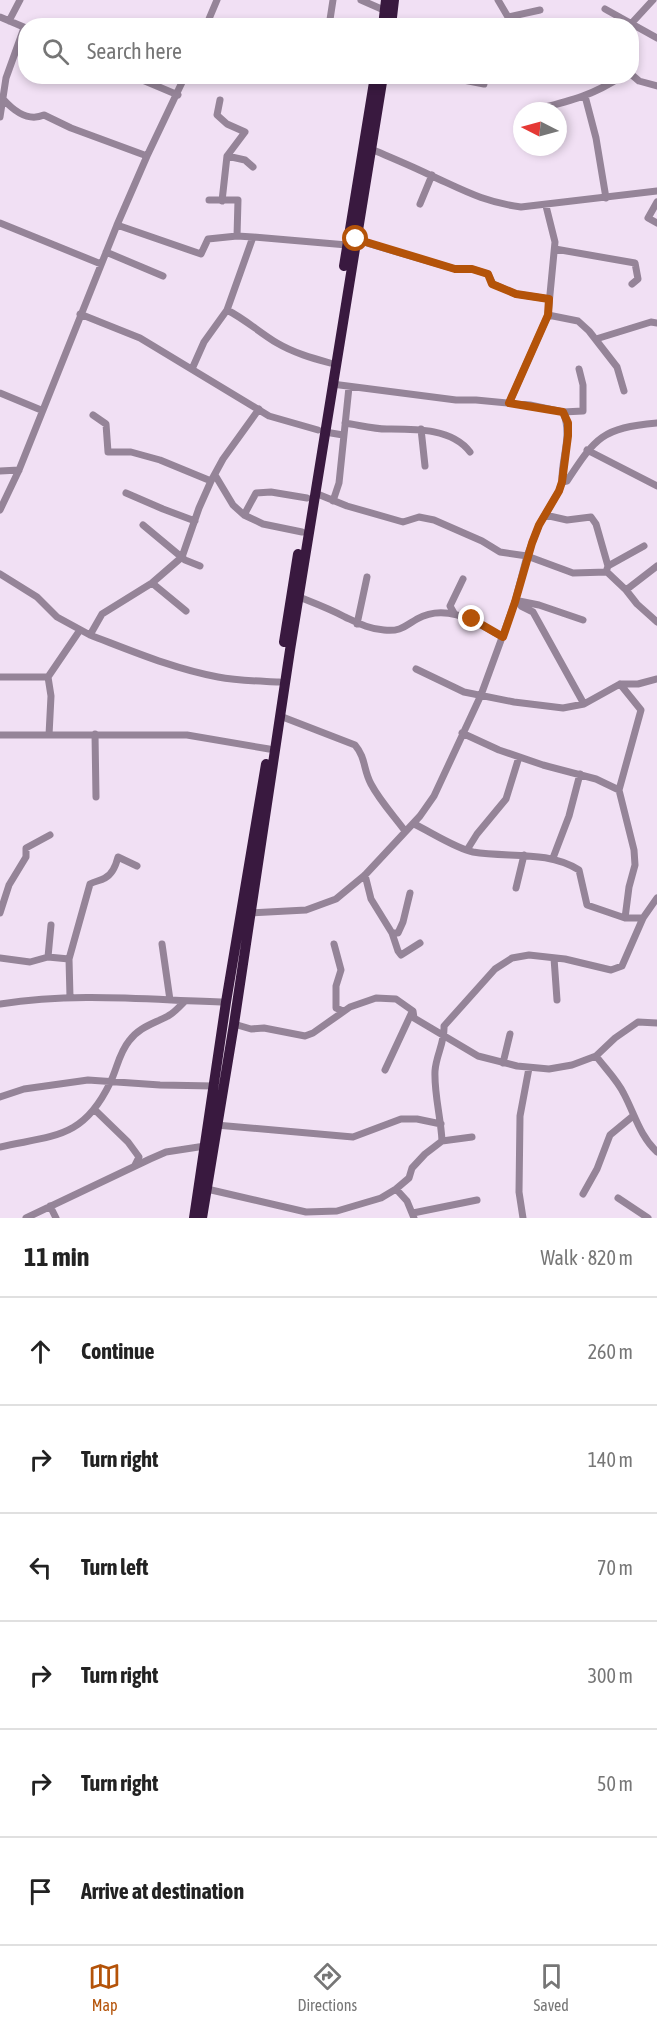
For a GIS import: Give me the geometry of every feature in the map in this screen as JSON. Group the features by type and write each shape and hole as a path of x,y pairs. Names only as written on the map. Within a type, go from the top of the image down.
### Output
{"highway":[{"path":"392,18 394,0"},
{"path":"202,1218 299,597 311,496 332,384 352,242 371,149 375,84"},
{"path":"322,431 330,363 375,104 381,84"},
{"path":"194,1218 226,1002 269,749 302,532 311,496"}],"street":[{"path":"9,21 20,0"},
{"path":"209,18 217,0"},
{"path":"330,18 333,0"},
{"path":"361,0 386,5"},
{"path":"498,0 508,16 540,10"},
{"path":"642,12 643,0"},
{"path":"636,18 653,0"},
{"path":"605,9 620,18"},
{"path":"0,17 18,25"},
{"path":"639,29 657,38"},
{"path":"0,117 6,78 18,46"},
{"path":"639,81 657,86"},
{"path":"152,84 178,95"},
{"path":"0,510 19,470 117,225 182,84"},
{"path":"563,102 585,96 610,84"},
{"path":"585,96 596,138 606,198"},
{"path":"4,100 11,108 30,118 36,119 44,115 71,128 147,156"},
{"path":"220,100 217,115 221,120 246,132 227,156 222,201"},
{"path":"371,149 432,175 467,194 521,207 546,206 657,191"},
{"path":"227,156 245,160 253,167"},
{"path":"420,204 432,175"},
{"path":"209,200 238,200 237,236"},
{"path":"657,202 648,218 657,223"},
{"path":"509,403 548,315 555,242 546,206"},
{"path":"0,223 101,264"},
{"path":"117,225 201,254 208,239 237,236 352,242 455,269 472,269 488,274 492,284 516,294 549,299"},
{"path":"192,369 204,342 227,310 254,237"},
{"path":"555,249 635,263 638,279 632,284"},
{"path":"106,252 163,276"},
{"path":"227,310 241,317 278,344 299,354 330,363"},
{"path":"80,314 140,338 270,416 344,435"},
{"path":"548,315 578,321 596,339 617,367 624,391"},
{"path":"596,339 651,322 657,323"},
{"path":"332,384 456,400 509,403 563,412 583,411 583,385 579,369"},
{"path":"333,501 339,483 349,387"},
{"path":"0,393 42,410"},
{"path":"90,635 102,614 152,583 182,557 199,508 213,478 223,459 259,409"},
{"path":"250,913 306,910 336,899 365,875 414,824 434,796 480,695 517,601 527,556 539,525 562,482 568,436 568,423 563,412"},
{"path":"93,415 106,424 108,452 131,452 213,478 233,505 244,515 264,524 302,532"},
{"path":"345,423 386,429 421,429 463,442 471,452"},
{"path":"562,482 567,481 587,450 612,431 657,423"},
{"path":"421,429 424,466"},
{"path":"587,450 657,486"},
{"path":"0,471 19,470"},
{"path":"244,515 256,493 271,492 311,496 403,522 419,518 434,520 482,541 500,552 527,556 573,573 607,569 644,546"},
{"path":"126,493 195,521"},
{"path":"545,515 567,520 591,517 596,524 607,569 637,604 657,622"},
{"path":"144,525 182,557 200,566"},
{"path":"626,590 657,566"},
{"path":"0,574 37,597 57,617 90,635 163,663 194,671 220,677 279,682"},
{"path":"357,624 367,577"},
{"path":"454,613 450,606 463,579"},
{"path":"152,583 160,592 170,597 186,611"},
{"path":"299,597 357,624 385,631 402,629 428,614 454,613 472,619 503,637"},
{"path":"517,601 539,605 583,620"},
{"path":"517,601 521,606 533,612 584,704"},
{"path":"49,735 51,696 48,677 80,630"},
{"path":"416,669 464,692 514,702 563,708 584,704 620,684 656,681"},
{"path":"0,677 48,677"},
{"path":"620,684 641,710 619,790 634,850 635,865 629,887 625,918"},
{"path":"280,716 355,745 363,755 364,767 370,784 405,831"},
{"path":"462,733 519,757 580,774 619,790"},
{"path":"95,734 96,797"},
{"path":"0,735 187,735 269,749"},
{"path":"467,850 506,799 519,757"},
{"path":"553,858 571,809 580,774"},
{"path":"414,824 467,850 553,858 579,870 587,905 625,918 643,918"},
{"path":"0,913 3,888 26,857 26,848 50,835"},
{"path":"516,888 524,855"},
{"path":"70,997 69,959 90,884 107,876 115,867 118,856 137,866"},
{"path":"365,875 371,899 392,933 401,955 420,943"},
{"path":"392,933 398,933 403,922 410,893"},
{"path":"442,1141 435,1074 436,1061 445,1037 444,1026 495,969 512,958 529,955 554,958 604,970 622,966 643,918 657,898"},
{"path":"48,957 51,925"},
{"path":"162,944 170,1000"},
{"path":"334,944 341,970 336,986 336,1008 343,1011"},
{"path":"0,958 30,962 48,957 69,959"},
{"path":"554,958 557,1000"},
{"path":"0,1004 70,997 130,997 226,1002"},
{"path":"234,1024 251,1029 264,1028 305,1036 313,1033 343,1011 360,1003 376,998 396,999 413,1011 414,1018 478,1056 529,1068 549,1069 572,1065 596,1056 615,1038 638,1022 657,1023"},
{"path":"0,1147 57,1136 81,1122 95,1110 129,1040 139,1030 169,1016 185,1001"},
{"path":"385,1070 413,1011"},
{"path":"503,1063 510,1034"},
{"path":"596,1056 624,1093 633,1116 648,1143 657,1152"},
{"path":"523,1218 519,1192 520,1116 529,1068"},
{"path":"0,1097 24,1089 88,1080 214,1086"},
{"path":"95,1110 139,1156 135,1165"},
{"path":"583,1194 597,1169 610,1135 633,1116"},
{"path":"216,1125 352,1137 402,1119 417,1119 441,1124"},
{"path":"207,1190 306,1212 337,1211 381,1198 396,1189 410,1178 412,1168 425,1154 442,1141 472,1137"},
{"path":"26,1218 166,1152 205,1146"},
{"path":"396,1189 414,1215 477,1200"},
{"path":"618,1198 648,1218"},
{"path":"50,1206 56,1218"}],"route":[{"path":"356,239 455,269 472,269 488,274 492,284 516,294 549,299 548,315 509,403 563,412 568,423 568,436 562,482 539,525 527,556 503,637 472,619"}]}
